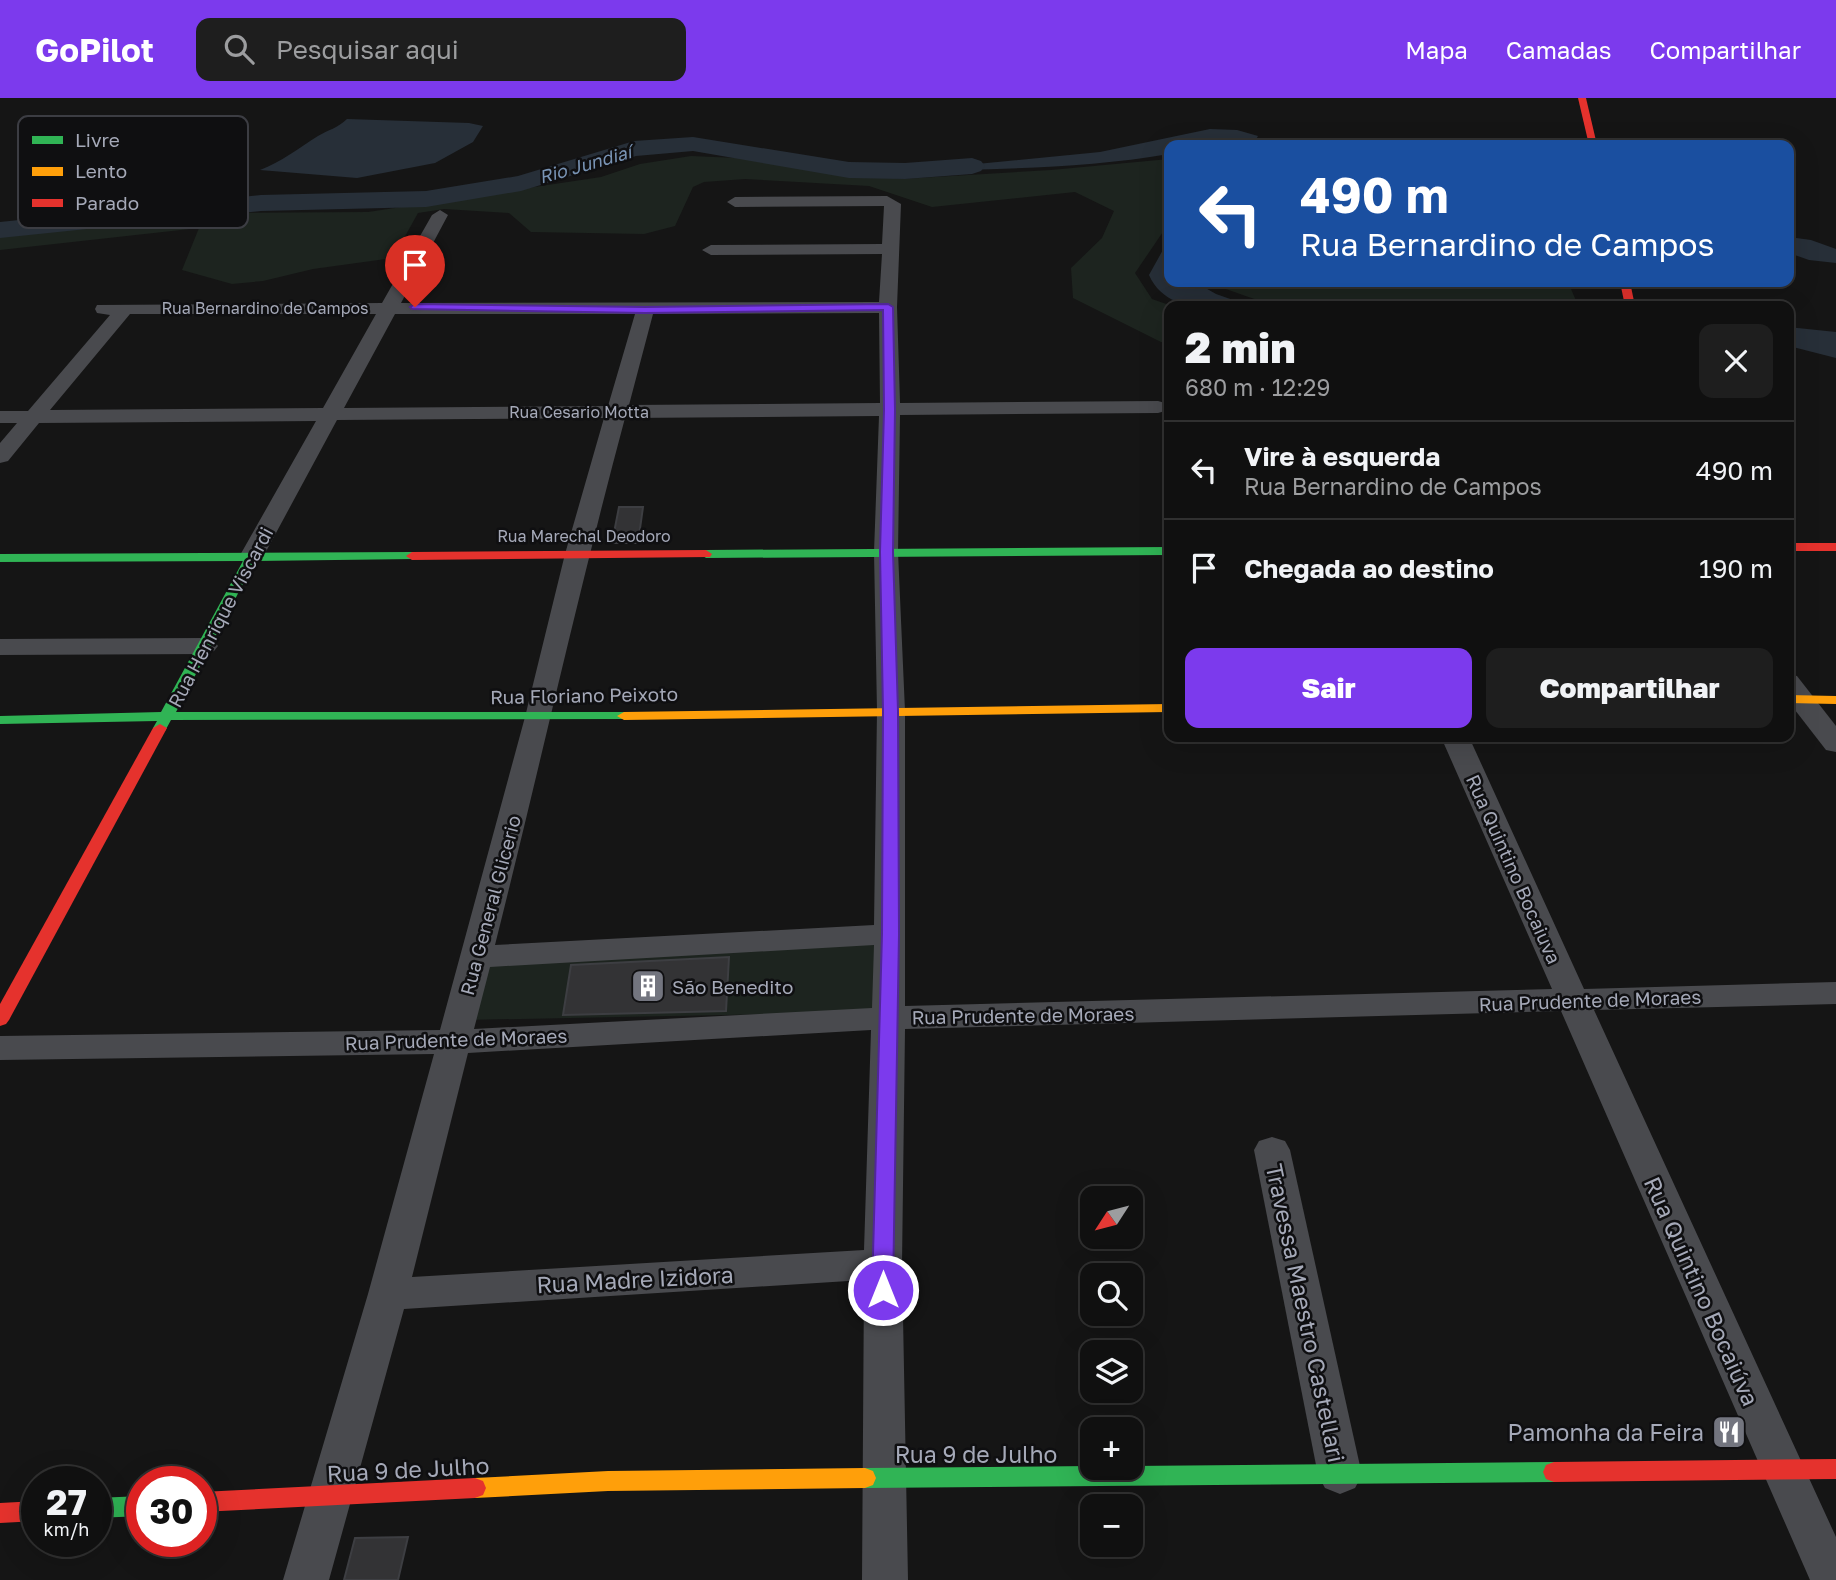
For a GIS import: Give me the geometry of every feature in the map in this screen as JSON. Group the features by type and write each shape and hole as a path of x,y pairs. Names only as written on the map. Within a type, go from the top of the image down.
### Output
{"main road":[{"path":"1582,98 1592,140"},
{"path":"1794,547 1836,547"},
{"name":"Rua Marechal Deodoro","path":"0,558 1164,551"},
{"name":"Rua Henrique Viscardi","path":"0,1020 251,557"},
{"path":"1794,693 1836,700"},
{"name":"Rua Floriano Peixoto","path":"0,720 167,716 539,717 1164,708"},
{"name":"Rua 9 de Julho","path":"217,1501 608,1482 1836,1469"},
{"path":"0,1513 21,1512"}],"street":[{"path":"735,202 887,201 893,204 888,307 890,410 886,552 891,711 890,934 883,1264 885,1580"},
{"name":"Rua Henrique Viscardi","path":"251,557 440,215"},
{"path":"711,250 892,249"},
{"name":"Rua Bernardino de Campos","path":"32,417 114,309 390,307 645,310 888,307"},
{"name":"Rua General Glicerio","path":"306,1580 388,1294 539,717 577,554 645,310"},
{"name":"Rua Cesario Motta","path":"0,417 1157,407"},
{"path":"0,456 32,417"},
{"path":"0,647 205,646"},
{"path":"1794,694 1836,744"},
{"name":"Rua Quintino Bocaiuva","path":"1457,742 1572,1001"},
{"path":"477,957 890,934"},
{"name":"Rua Prudente de Moraes","path":"0,1048 452,1042 888,1018 1836,993"},
{"name":"Rua Quintino Bocaiúva","path":"1572,1001 1833,1580"},
{"name":"Travessa Maestro Castellari","path":"1272,1150 1340,1475"},
{"name":"Rua Madre Izidora","path":"388,1294 883,1264"}],"shaded area":[{"path":"347,119 469,123 483,126 473,142 435,163 357,178 260,170 283,159"},
{"path":"1210,129 1237,130 1258,136 1256,140 1164,140 1164,155 1103,163 905,171 1100,152"},
{"path":"691,156 738,158 902,179 1051,170 1164,159 1164,230 1135,273 1152,299 1164,303 1164,342 1073,298 1071,268 1102,238 1114,211 1075,192 932,207 869,186 745,179 704,182 693,187 675,226 644,234 531,232 509,213 444,209 418,213 393,258 232,284 182,270 199,228 248,228 248,213 368,212 601,177 640,164"},
{"path":"72,228 199,228 0,250 0,236"},
{"path":"1794,238 1811,240 1836,249 1836,263 1809,260 1794,255"},
{"path":"1164,248 1164,287 1204,287 1236,301 1177,301 1157,288 1149,275"},
{"path":"1220,287 1570,287 1576,301 1260,301"},
{"path":"1794,328 1836,332 1836,358 1794,347"},
{"path":"879,942 878,1012 463,1020 477,957"}],"building":[{"path":"619,507 643,507 638,543 612,543"},
{"name":"São Benedito","path":"729,957 726,1011 563,1015 571,965"},
{"path":"408,1537 398,1580 344,1580 355,1538"}],"waterway":[{"name":"Rio Jundiaí","path":"248,204 426,199 521,183 634,149 693,144 849,170 905,171 972,166"},
{"name":"Rio Jundiaí","path":"0,230 18,228"}],"traffic: fast":[{"path":"706,554 1164,551"},
{"path":"160,728 251,557 412,556"},
{"path":"0,558 251,557"},
{"path":"0,720 167,716 624,716"},
{"path":"865,1478 1554,1472"},
{"path":"112,1507 126,1507"}],"traffic: slow":[{"path":"1794,699 1836,700"},
{"path":"624,716 1164,708"},
{"path":"475,1488 608,1481 865,1478"}],"traffic: jam":[{"path":"1582,98 1592,140"},
{"path":"1626,287 1629,301"},
{"path":"1794,547 1836,547"},
{"path":"412,556 706,554"},
{"path":"0,1020 160,728"},
{"path":"1554,1472 1836,1469"},
{"path":"217,1501 475,1488"},
{"path":"0,1513 21,1512"}],"place":[{"name":"São Benedito","path":"648,986"},
{"name":"Pamonha da Feira","path":"1729,1432"}],"route":[{"path":"415,307 645,310 888,307 890,410 886,552 891,711 890,934 883,1290"}]}
